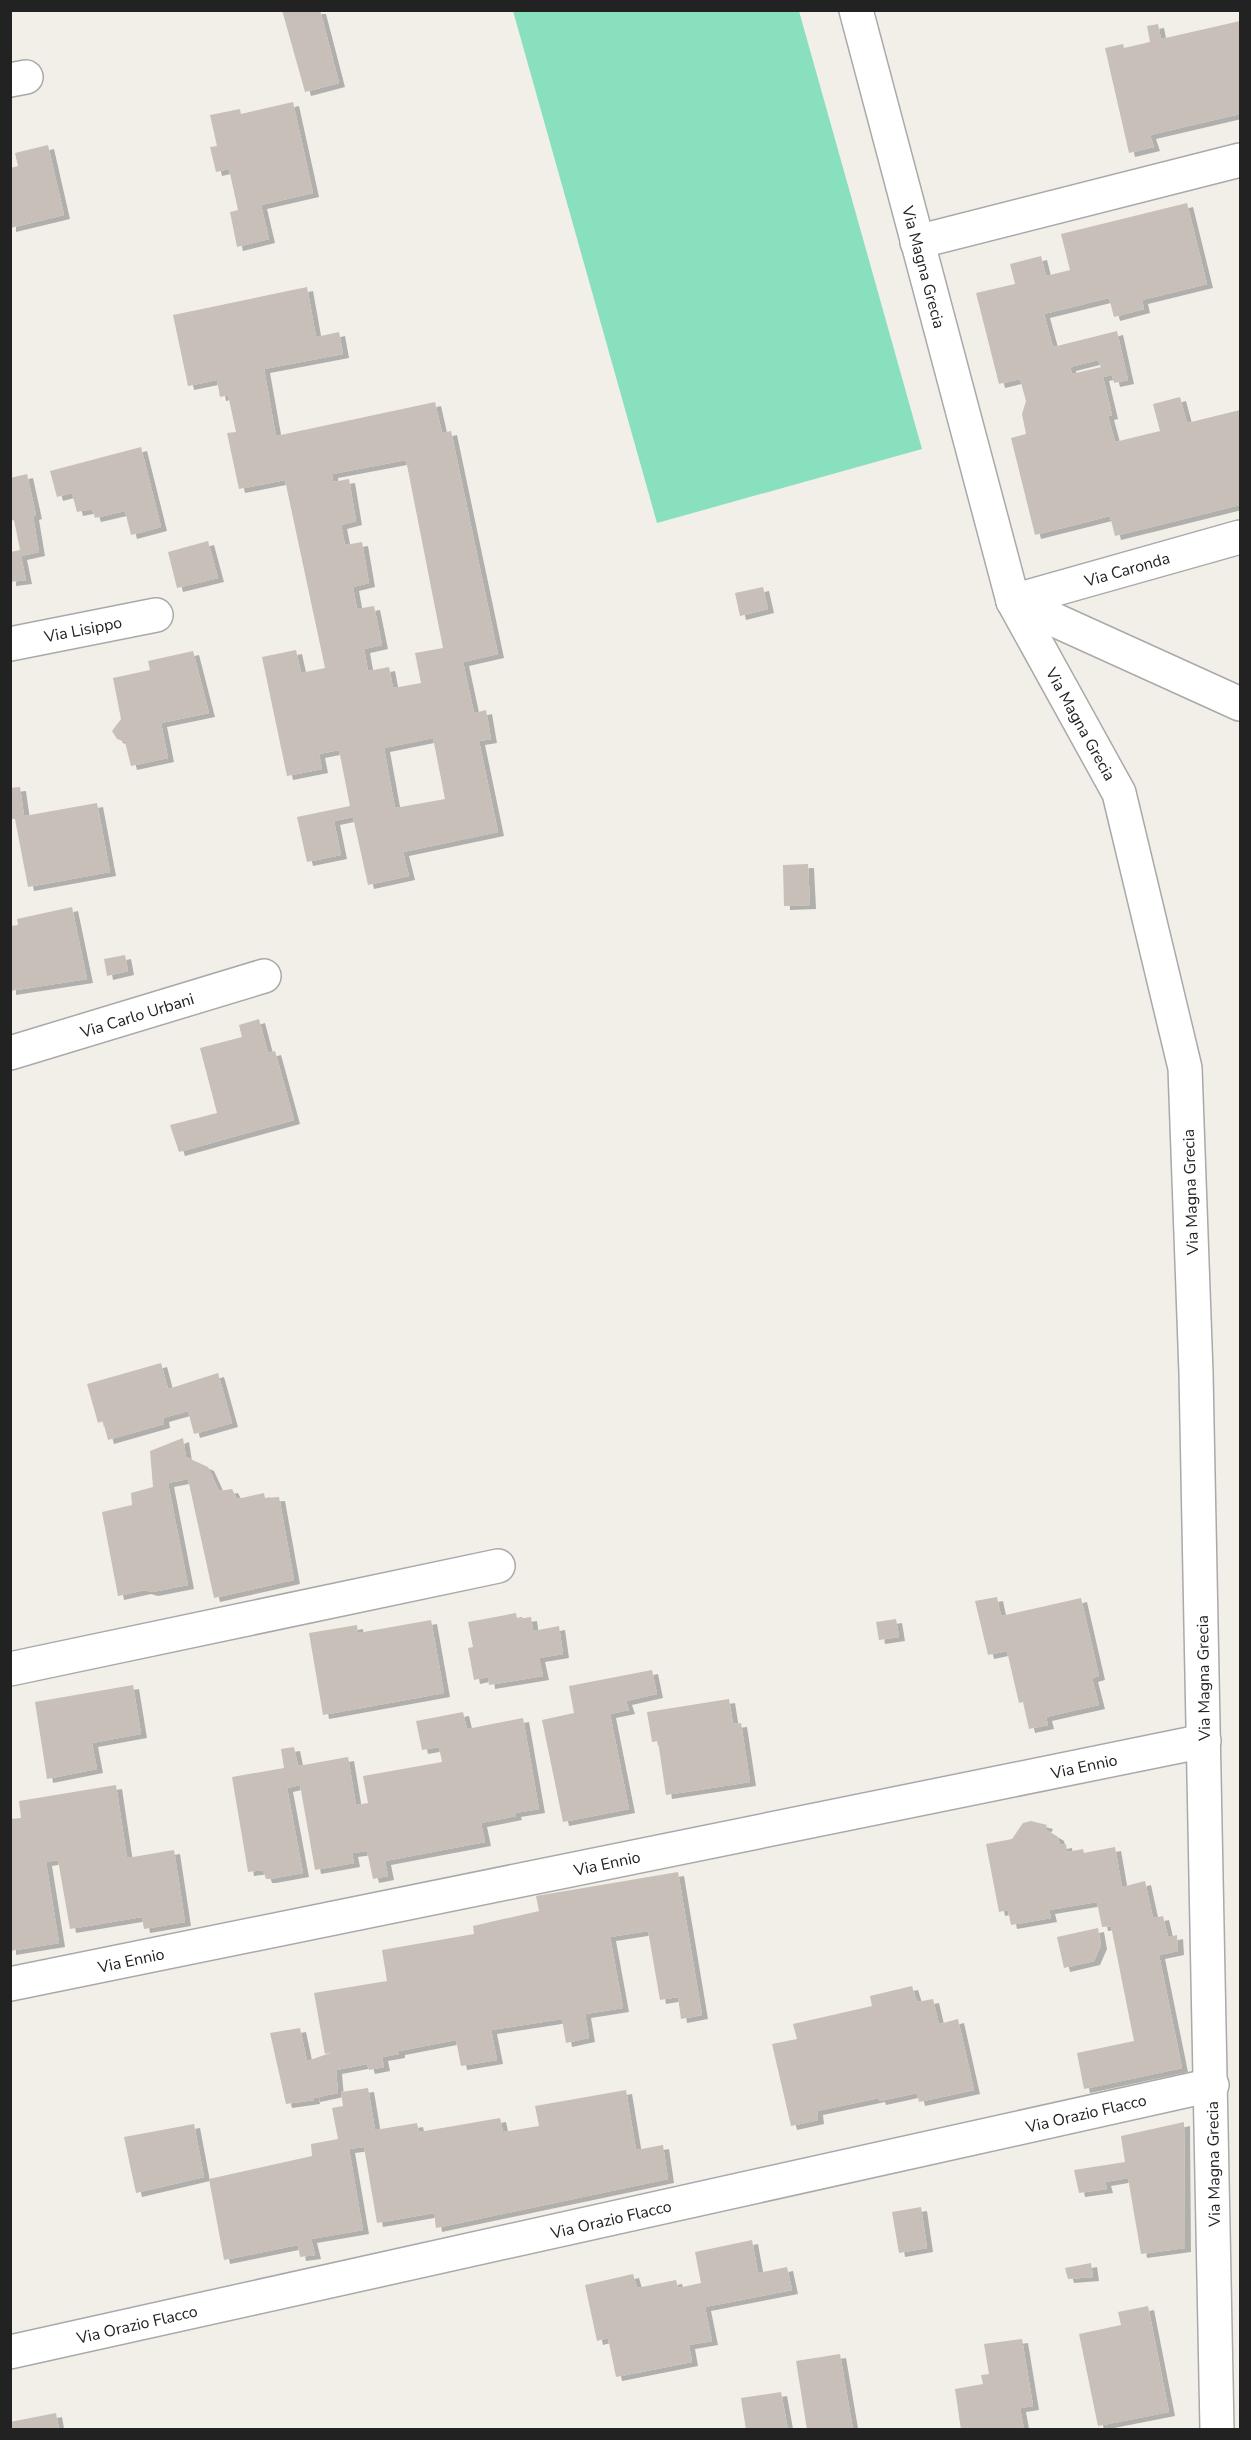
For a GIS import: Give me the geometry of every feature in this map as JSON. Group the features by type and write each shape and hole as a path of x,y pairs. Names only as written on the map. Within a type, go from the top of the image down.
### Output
{"street":[{"name":"Via Magna Grecia","path":"856,10 1013,601 1119,793 1185,1068 1196,1373 1212,2085 1217,2430"},
{"path":"917,242 1240,159"},
{"name":"Via Caronda","path":"1013,601 1240,537"},
{"path":"1013,601 1240,705"},
{"name":"Via Lisippo","path":"10,644 156,615"},
{"name":"Via Carlo Urbani","path":"10,1053 264,976"},
{"path":"10,1669 498,1566"},
{"name":"Via Ennio","path":"10,1984 1204,1741"},
{"name":"Via Orazio Flacco","path":"10,2352 1212,2085"}],"green space":[{"path":"513,11 799,11 922,449 657,523"}],"building":[{"path":"282,10 320,10 339,83 305,92"},
{"path":"1240,21 1240,114 1150,135 1154,147 1129,153 1105,48 1123,44 1124,48 1150,42 1147,26 1158,24 1161,39"},
{"path":"293,102 313,193 261,205 269,239 237,247 230,212 238,210 229,169 216,172 210,147 217,146 210,115 240,109 241,114"},
{"path":"48,145 64,215 10,228 10,168 18,166 15,153"},
{"path":"1187,203 1207,284 1142,300 1144,309 1114,317 1109,298 1044,314 1053,347 1117,331 1128,380 1114,383 1112,375 1103,377 1112,415 1108,416 1115,442 1160,431 1153,404 1180,397 1187,423 1240,410 1240,505 1115,536 1110,516 1035,535 1011,438 1026,434 1022,414 1026,401 1020,379 999,384 976,293 1015,284 1010,264 1041,256 1046,276 1070,270 1061,234","holes":["1098,360 1101,367 1072,374 1070,367"]},
{"path":"307,287 316,337 339,332 343,354 264,369 276,436 435,402 442,433 451,431 498,654 463,662 474,713 486,710 491,739 479,741 498,832 403,852 409,876 368,885 353,817 334,821 341,855 307,862 297,817 350,806 339,750 319,754 322,769 287,776 262,657 296,650 301,673 325,668 285,480 239,489 227,433 236,432 228,395 220,397 217,380 188,386 173,315","holes":["406,460 443,648 415,653 421,683 393,688 389,667 368,671 364,649 382,645 374,606 357,609 353,587 369,583 362,542 345,545 341,525 356,521 349,479 333,482 332,474","433,738 445,799 395,808 384,748"]},
{"path":"141,447 161,527 131,535 125,511 95,518 92,509 77,512 72,493 57,497 50,471"},
{"path":"27,474 36,515 33,516 39,552 21,556 26,580 10,582 10,552 20,550 14,520 10,521 10,478"},
{"path":"208,541 218,578 177,588 168,552"},
{"path":"763,587 768,609 740,616 735,593"},
{"path":"193,651 209,713 161,723 168,758 131,766 125,742 117,739 112,731 121,719 113,678 150,670 148,661"},
{"path":"20,787 24,816 97,803 110,872 28,887 15,819 10,819 10,788"},
{"path":"808,864 810,905 784,906 783,865"},
{"path":"72,907 87,979 10,991 10,926 18,925 17,919"},
{"path":"125,955 128,971 107,976 104,959"},
{"path":"259,1019 268,1053 275,1051 294,1120 179,1152 170,1125 217,1113 200,1048 242,1037 239,1025"},
{"path":"161,1363 168,1389 218,1373 232,1423 194,1434 188,1411 163,1418 164,1424 108,1440 103,1421 98,1423 87,1384"},
{"path":"183,1438 186,1457 208,1467 219,1491 232,1489 237,1499 264,1493 265,1498 279,1497 294,1580 214,1598 188,1479 168,1483 188,1585 118,1596 102,1512 132,1505 131,1493 153,1487 150,1451"},
{"path":"997,1597 1001,1616 1081,1598 1099,1676 1092,1678 1099,1705 1046,1717 1048,1725 1029,1729 1023,1702 1019,1703 1007,1651 988,1655 975,1601"},
{"path":"516,1613 517,1619 531,1617 533,1631 559,1626 563,1654 539,1658 543,1676 489,1685 488,1677 474,1680 468,1648 473,1647 468,1622"},
{"path":"896,1619 899,1637 879,1640 876,1622"},
{"path":"431,1620 444,1693 323,1715 309,1633 357,1625 358,1633"},
{"path":"652,1670 657,1694 626,1701 629,1710 610,1714 629,1809 563,1822 542,1720 574,1713 569,1686"},
{"path":"133,1685 141,1734 92,1743 97,1769 47,1779 35,1702"},
{"path":"729,1699 733,1724 741,1723 750,1782 666,1795 658,1741 652,1742 647,1712"},
{"path":"463,1712 467,1729 523,1718 539,1809 481,1823 485,1842 385,1861 388,1876 373,1879 367,1851 352,1853 354,1863 315,1870 300,1785 287,1788 303,1873 266,1879 263,1870 248,1872 232,1777 284,1768 281,1749 294,1747 298,1766 348,1757 356,1805 368,1803 363,1776 442,1762 439,1747 422,1750 416,1721"},
{"path":"116,1785 127,1858 174,1850 185,1922 144,1929 142,1917 70,1929 58,1860 46,1862 59,1943 10,1951 10,1819 21,1818 19,1801"},
{"path":"1031,1821 1047,1825 1045,1829 1058,1837 1060,1845 1066,1844 1067,1852 1083,1849 1084,1853 1115,1847 1122,1887 1145,1881 1153,1918 1163,1916 1168,1937 1177,1935 1178,1951 1159,1955 1182,2068 1084,2089 1077,2053 1134,2041 1111,1926 1102,1927 1097,1902 1049,1910 1051,1918 1011,1925 1008,1910 999,1912 986,1844 1012,1839 1023,1823"},
{"path":"678,1872 702,2015 681,2019 678,1997 660,2000 648,1931 610,1937 623,2008 585,2014 589,2038 566,2043 562,2019 491,2030 497,2060 461,2066 456,2040 399,2051 399,2054 382,2057 384,2067 369,2070 367,2064 336,2070 338,2093 314,2098 312,2088 314,2100 286,2104 270,2033 300,2028 307,2061 333,2052 325,2054 314,1993 387,1981 382,1950 474,1934 473,1926 539,1911 536,1896"},
{"path":"1098,1928 1101,1945 1094,1961 1064,1968 1057,1937"},
{"path":"912,1986 917,2002 933,1999 939,2024 958,2019 974,2090 919,2102 917,2093 880,2101 879,2098 817,2111 818,2120 791,2126 772,2044 797,2039 793,2024 872,2006 870,1996"},
{"path":"368,2088 375,2130 417,2123 419,2132 500,2118 503,2132 539,2126 535,2106 626,2090 636,2150 663,2145 668,2179 436,2228 434,2213 377,2223 364,2147 349,2149 363,2230 311,2239 315,2255 300,2257 298,2245 224,2260 209,2179 312,2156 311,2144 338,2139 332,2108 343,2106 341,2092"},
{"path":"1184,2122 1185,2248 1141,2254 1128,2178 1105,2182 1107,2189 1079,2193 1074,2170 1125,2162 1121,2136"},
{"path":"194,2124 204,2177 136,2193 124,2137"},
{"path":"921,2207 927,2248 899,2253 892,2212"},
{"path":"752,2240 758,2273 787,2267 792,2290 705,2307 712,2341 689,2345 692,2362 616,2377 608,2338 597,2341 585,2285 633,2274 637,2288 676,2280 678,2288 701,2283 695,2252"},
{"path":"1091,2263 1093,2277 1068,2279 1065,2268"},
{"path":"1148,2306 1169,2412 1098,2426 1079,2334 1121,2325 1118,2312"},
{"path":"1022,2339 1033,2406 1020,2408 1024,2430 961,2430 955,2389 983,2384 981,2375 989,2374 984,2344"},
{"path":"840,2354 853,2430 807,2430 796,2361"},
{"path":"781,2392 788,2430 746,2430 741,2398"},
{"path":"56,2413 59,2430 10,2430 10,2422"}]}
